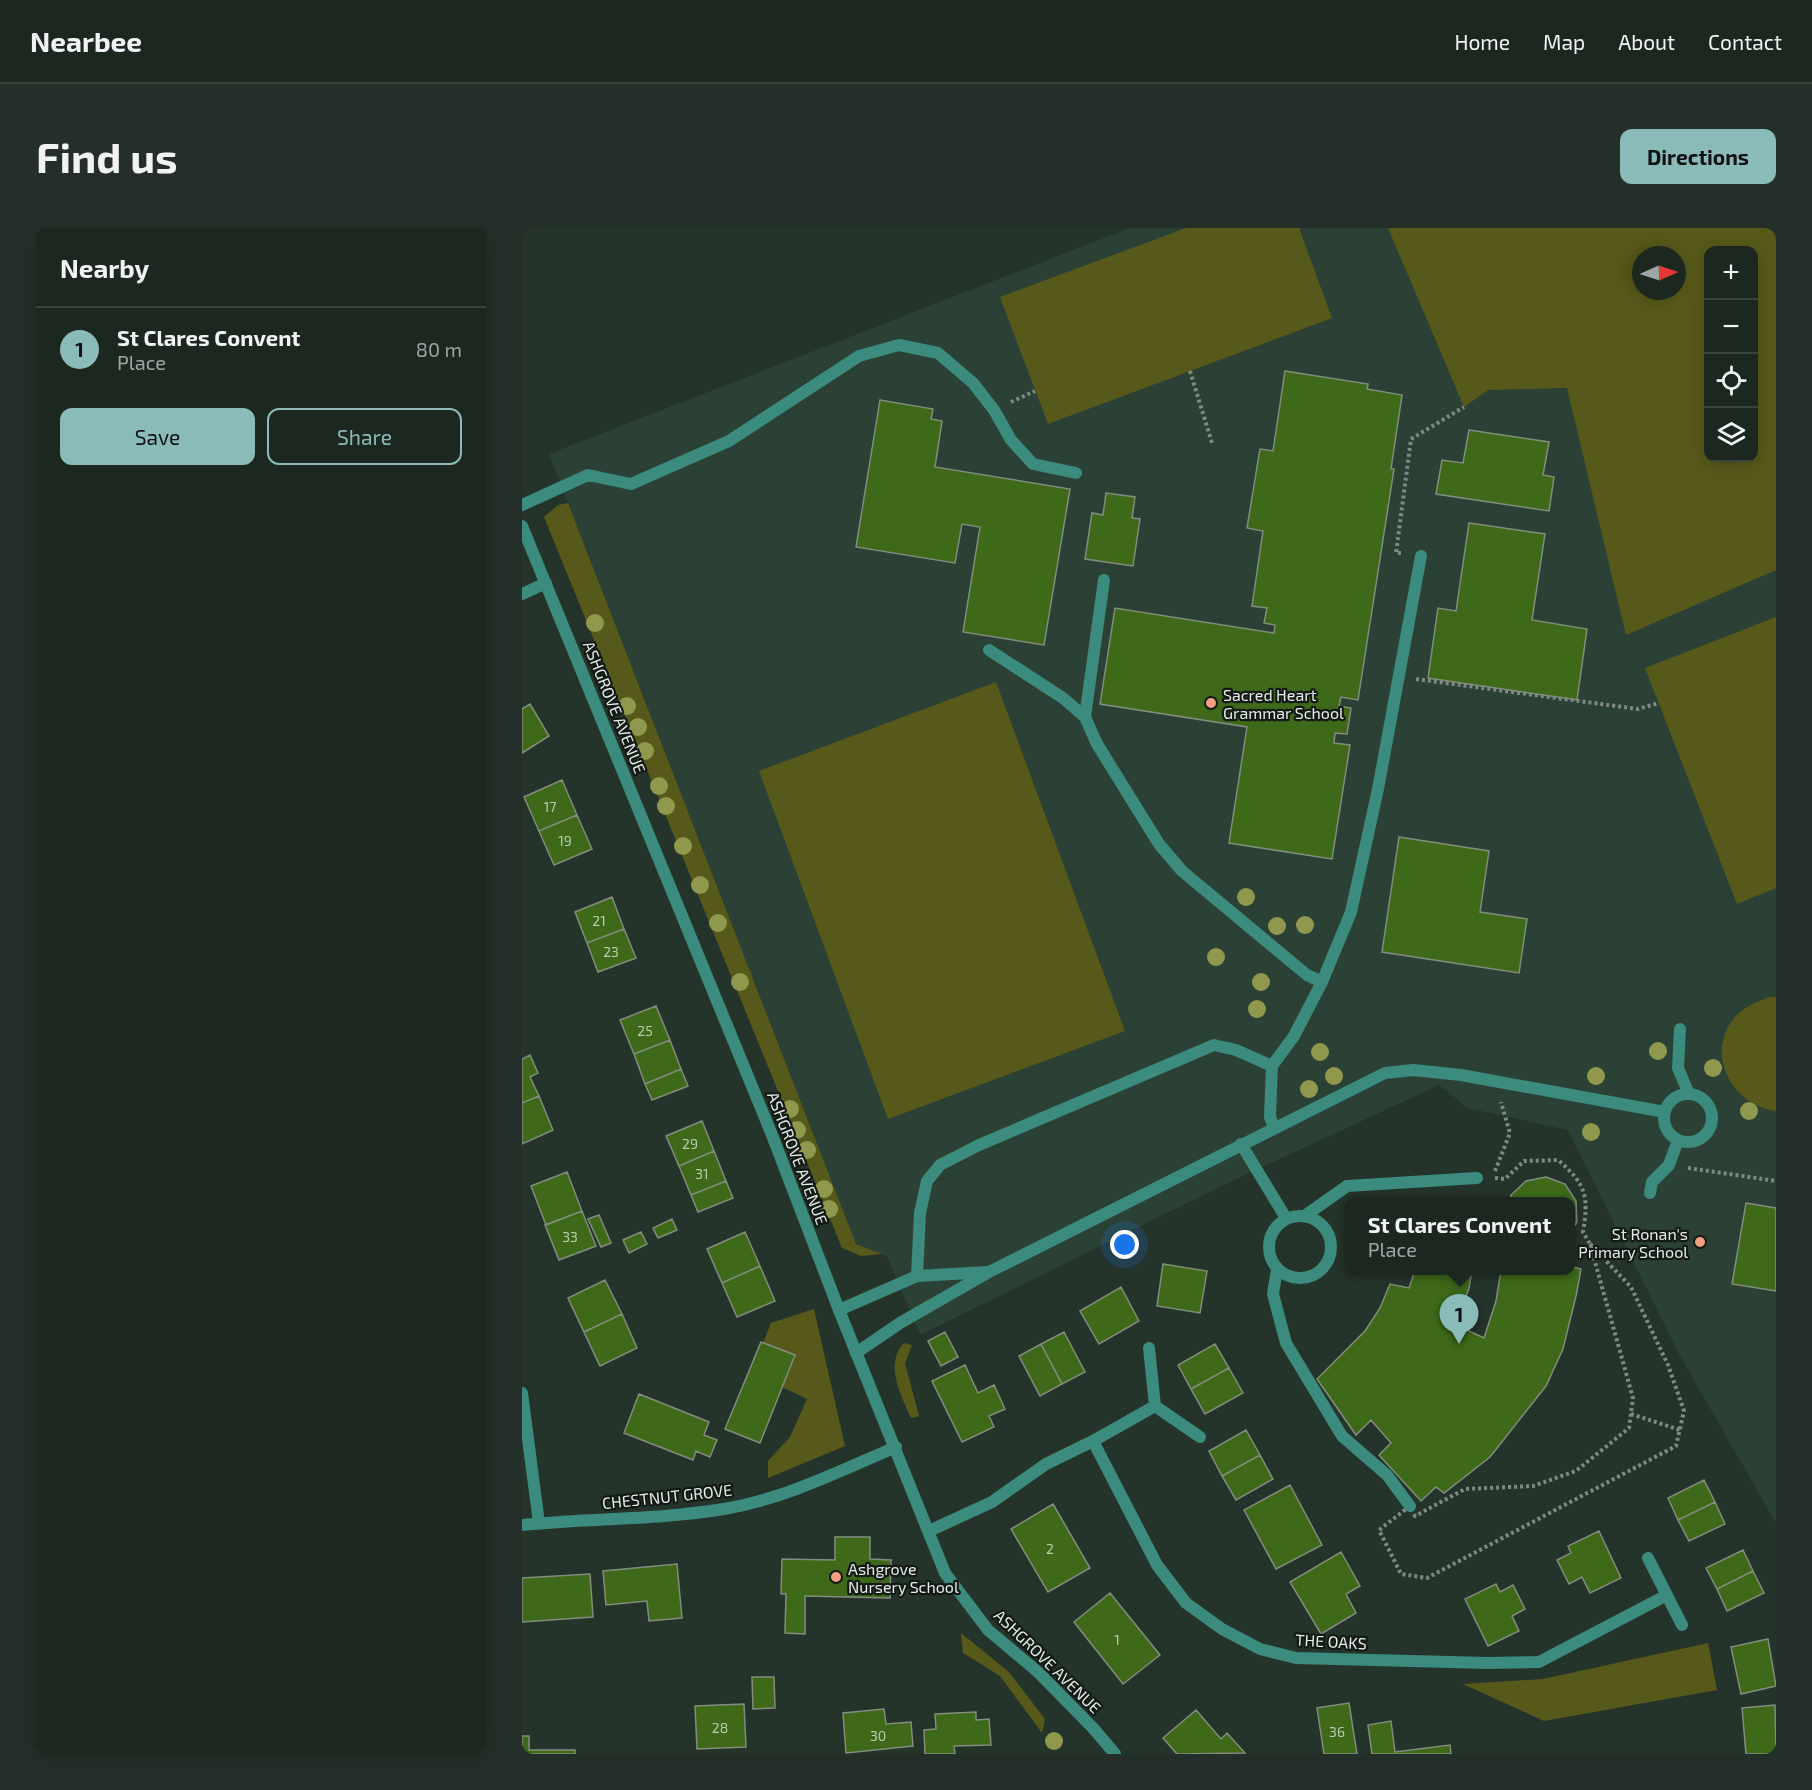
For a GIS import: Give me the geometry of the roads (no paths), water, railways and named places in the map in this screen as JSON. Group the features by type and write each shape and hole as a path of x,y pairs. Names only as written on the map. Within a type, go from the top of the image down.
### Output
{"street":[{"path":"522,505 588,475 631,484 729,441 859,356 899,345 938,353 973,383 994,410 1011,441 1033,464 1076,473"},
{"name":"ASHGROVE AVENUE","path":"522,526 772,1135 856,1353 945,1572 988,1630 1038,1672 1094,1728 1115,1754"},
{"path":"1274,1127 1270,1117 1272,1066 1294,1036 1322,982 1351,912 1378,789 1421,556"},
{"path":"1085,717 1104,580"},
{"path":"522,594 546,583"},
{"path":"989,650 1063,698 1085,717 1097,744 1159,844 1182,872 1307,975 1322,982"},
{"path":"1680,1029 1678,1068 1689,1094"},
{"path":"916,1276 920,1213 927,1181 940,1166 979,1145 1214,1045 1236,1050 1272,1066"},
{"path":"856,1353 900,1323 989,1272 1385,1073 1413,1070 1498,1082 1665,1112"},
{"path":"1689,1094 1704,1100 1709,1106 1712,1120 1706,1134 1701,1139 1686,1142 1678,1140 1666,1129 1665,1112 1674,1099 1689,1094"},
{"path":"1650,1193 1652,1182 1669,1165 1678,1140"},
{"path":"1241,1144 1286,1218"},
{"path":"1306,1215 1323,1224 1332,1242 1328,1262 1314,1276 1294,1279 1277,1269 1268,1251 1272,1231 1286,1218 1306,1215 1347,1186 1477,1178"},
{"path":"1277,1269 1273,1294 1286,1343 1342,1436 1387,1475 1410,1506"},
{"path":"839,1310 916,1276 989,1272"},
{"path":"1149,1348 1155,1406 1200,1437"},
{"path":"522,1393 539,1523"},
{"path":"929,1531 992,1502 1046,1464 1093,1442 1155,1406"},
{"name":"THE OAKS","path":"1093,1442 1157,1565 1186,1603 1222,1629 1260,1649 1296,1658 1488,1664 1539,1662 1667,1595"},
{"name":"CHESTNUT GROVE","path":"522,1525 627,1519 724,1509 792,1491 896,1447"},
{"path":"1648,1558 1682,1625"}],"place":[{"name":"Sacred Heart Grammar School","path":"1211,703"},
{"name":"St Ronan's Primary School","path":"1700,1242"},
{"name":"St Clares Convent","path":"1459,1344"},
{"name":"Ashgrove Nursery School","path":"836,1577"}]}
